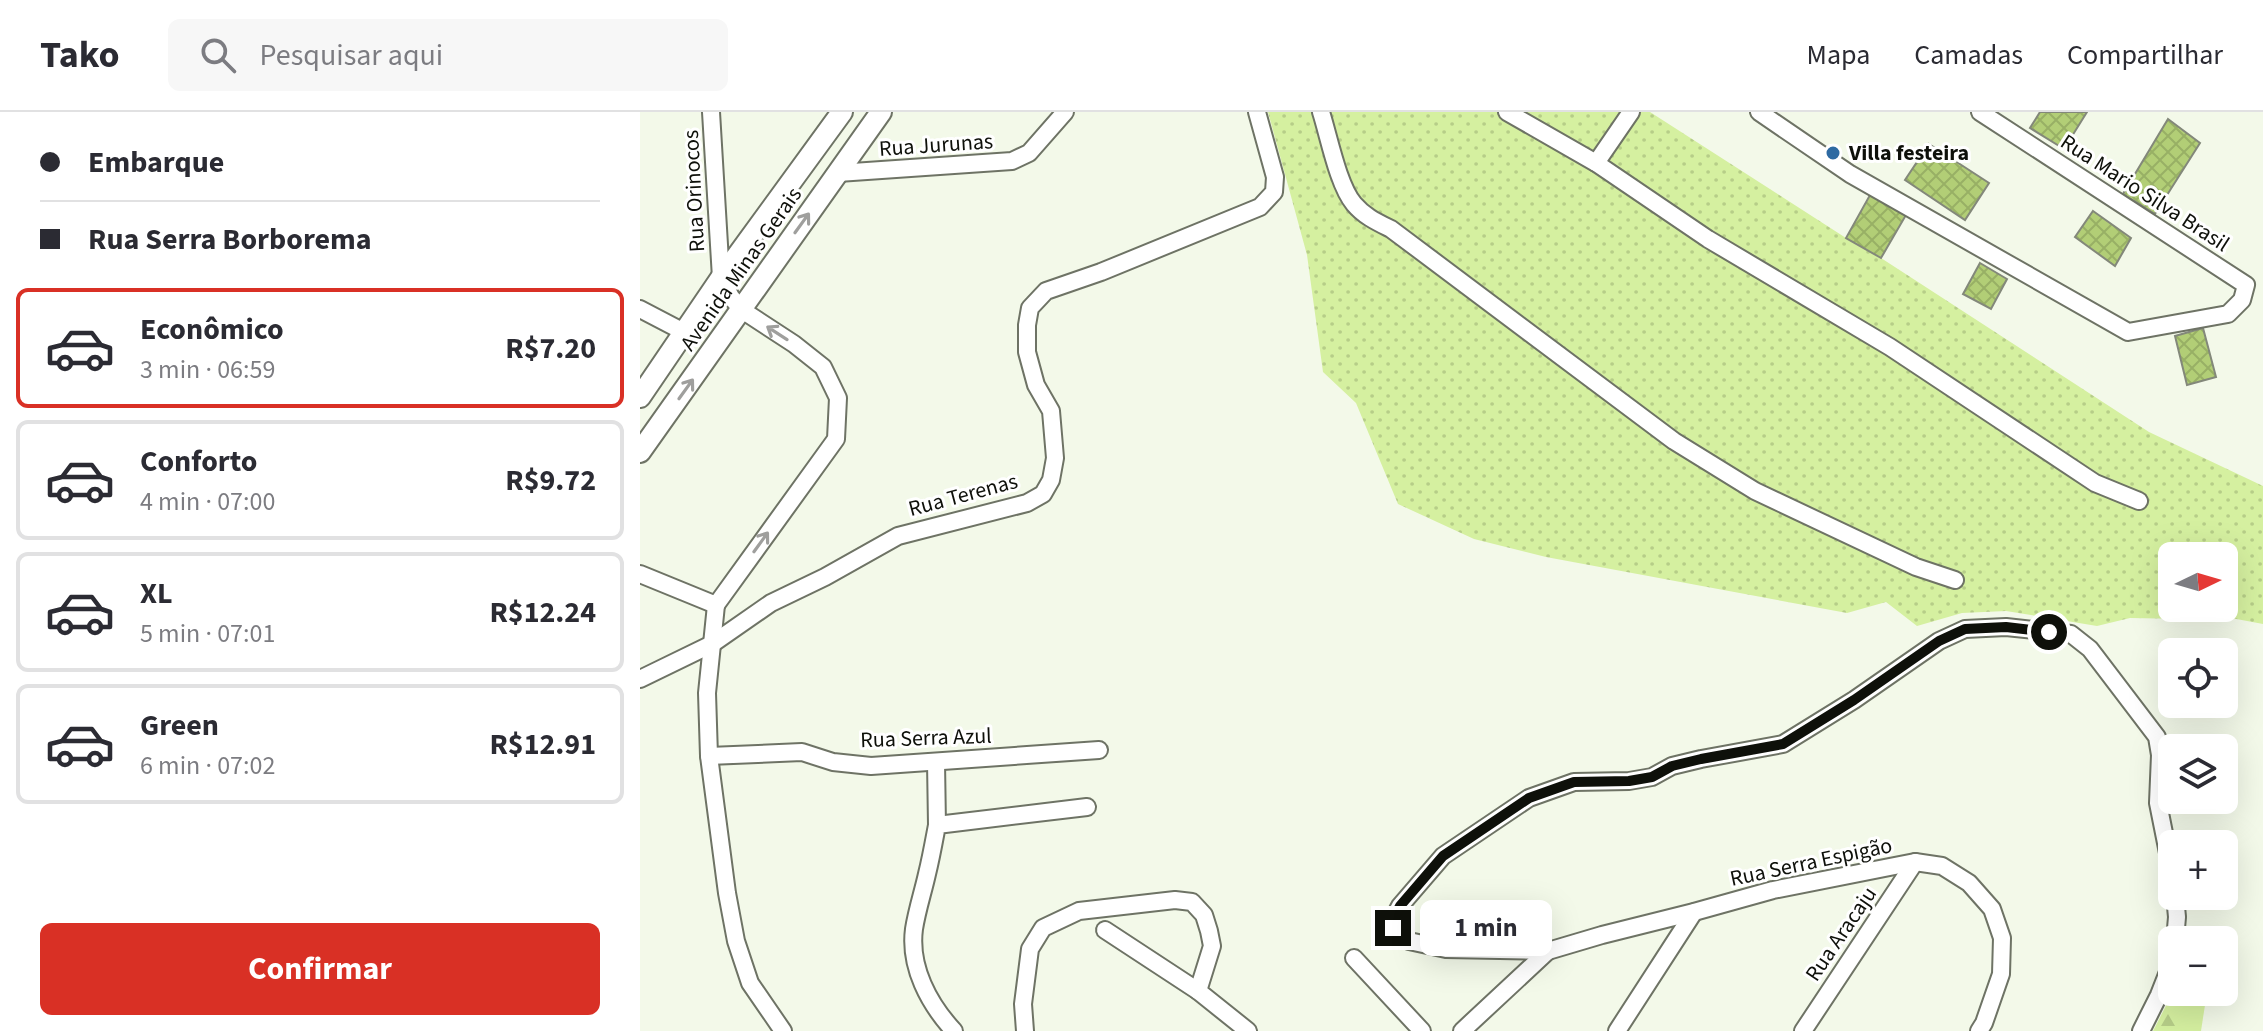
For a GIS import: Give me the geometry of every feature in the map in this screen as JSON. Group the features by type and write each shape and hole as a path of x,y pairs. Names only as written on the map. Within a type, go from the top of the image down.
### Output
{"main road":[{"name":"Avenida Minas Gerais","path":"640,397 721,278 842,112"},
{"name":"Avenida Minas Gerais","path":"640,452 881,112"}],"street":[{"name":"Rua Orinocos","path":"711,112 721,278 742,310"},
{"name":"Rua Jurunas","path":"838,173 1012,161 1029,153 1065,112"},
{"name":"Rua Terenas","path":"640,679 712,644 771,603 898,536 1027,503 1043,494 1051,480 1055,439 1051,411 1036,385 1027,352 1030,308 1046,291 1101,272 1260,207 1274,192 1275,177 1257,112"},
{"path":"1321,112 1343,185 1352,202 1370,219 1391,229 1674,441 1755,491 1905,562 1955,580"},
{"path":"1507,112 1596,163 1708,239 1890,347 2095,483 2139,501"},
{"path":"1596,163 1631,112"},
{"name":"Rua Mario Silva Brasil","path":"1759,112 1850,174 2128,332 2228,314 2242,300 2246,285 1980,112"},
{"path":"640,309 684,332"},
{"path":"742,310 823,367 838,398 836,439 716,605 707,693 709,756 736,941 750,983 783,1031"},
{"path":"640,574 716,605"},
{"path":"1548,951 1446,949 1409,941 1393,928 1393,919 1400,906 1443,856 1529,798 1574,782 1629,781 1652,777 1672,766 1783,744 1854,700 1939,641 1965,629 2006,627 2071,634 2090,649 2157,737 2160,755 2158,803 2163,830"},
{"name":"Rua Serra Azul","path":"709,756 802,752 833,762 871,766 1099,750"},
{"path":"936,762 937,825 913,933 914,955 921,983 954,1031"},
{"path":"937,825 1087,807"},
{"name":"Rua Serra Espigão","path":"1548,951 1773,890 1915,862 1942,866 1969,883 1992,909 2002,938 2001,974 1979,1031"},
{"name":"Rua Aracaju","path":"1803,1031 1915,862"},
{"path":"1025,1031 1023,1004 1030,949 1043,928 1079,911 1175,900 1192,902 1204,915 1212,946 1198,991"},
{"path":"1617,1031 1694,912"},
{"path":"1105,930 1198,991 1248,1031"},
{"path":"1462,1031 1548,951"},
{"path":"1354,958 1422,1031"},
{"path":"2141,1031 2158,997"}],"green space":[{"path":"1268,112 1650,112 2149,432 2263,486 2263,624 2238,619 2238,542 2158,542 2158,618 2130,618 2097,626 2006,611 1962,613 1917,626 1886,602 1847,613 1546,557 1474,539 1398,504 1356,403 1323,372 1307,255"},
{"path":"2166,1006 2205,1006 2201,1031 2153,1031"}],"building":[{"path":"2040,112 2087,112 2064,149 2030,128"},
{"path":"2168,119 2200,143 2155,214 2123,194"},
{"path":"1929,144 1989,183 1965,220 1905,180"},
{"path":"1870,195 1906,215 1881,258 1846,238"},
{"path":"2093,211 2131,238 2115,266 2075,237"},
{"path":"1980,263 2007,279 1991,309 1963,294"},
{"path":"2203,328 2216,377 2187,385 2175,336"}],"place":[{"name":"Villa festeira","path":"1833,153"}],"route":[{"path":"1393,928 1393,919 1400,906 1443,856 1529,798 1574,782 1629,781 1652,777 1672,766 1783,744 1854,700 1939,641 1965,629 2006,627 2049,632"}]}
